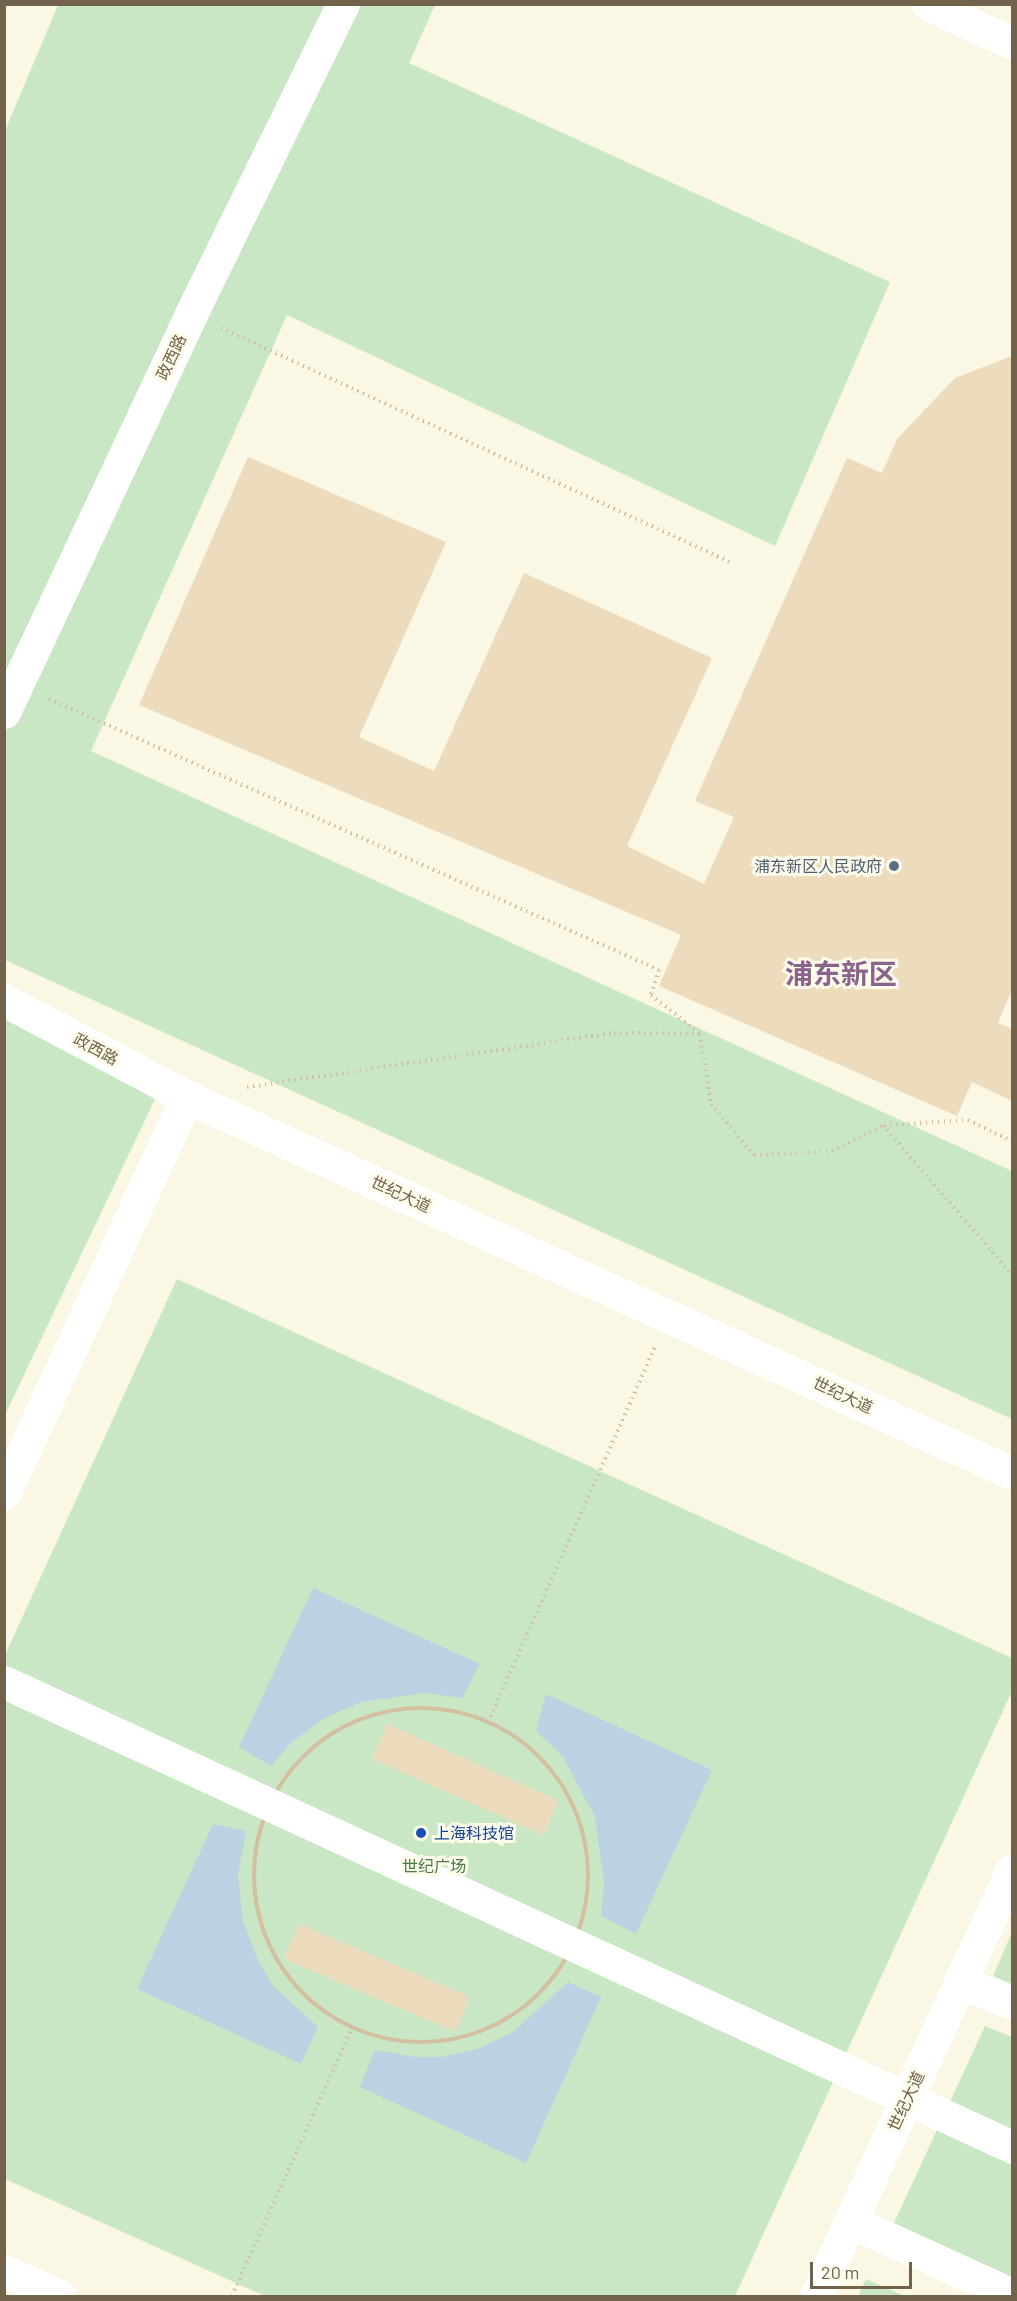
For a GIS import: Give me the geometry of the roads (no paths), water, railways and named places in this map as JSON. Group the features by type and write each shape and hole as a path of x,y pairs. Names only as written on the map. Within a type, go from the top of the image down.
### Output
{"street":[{"name":"政西路","path":"11,699 191,314 343,4"},
{"path":"928,4 1012,44"},
{"name":"政西路","path":"4,1000 188,1097"},
{"path":"4,1494 188,1097"},
{"name":"世纪大道","path":"188,1097 1012,1473"},
{"path":"4,1682 890,2093 908,2097 1012,2147"},
{"name":"世纪大道","path":"816,2296 1012,1870"},
{"path":"961,1982 1012,2003"},
{"path":"850,2221 1012,2295"},
{"path":"4,2271 60,2296"}],"water":[{"path":"313,1588 480,1664 462,1698 425,1693 361,1702 325,1718 293,1741 271,1766 239,1747"},
{"path":"546,1694 712,1770 636,1934 601,1916 604,1883 595,1817 563,1757 536,1731"},
{"path":"213,1824 246,1831 238,1875 243,1920 256,1956 272,1985 318,2027 301,2064 137,1989"},
{"path":"568,1982 601,1997 526,2163 360,2087 375,2050 414,2057 442,2057 480,2048 513,2032"}],"place":[{"name":"浦东新区人民政府","path":"894,866"},
{"name":"上海科技馆","path":"421,1833"}],"district":[{"name":"浦东新区","path":"841,973"}],"park label":[{"name":"世纪广场","path":"434,1866"}]}
